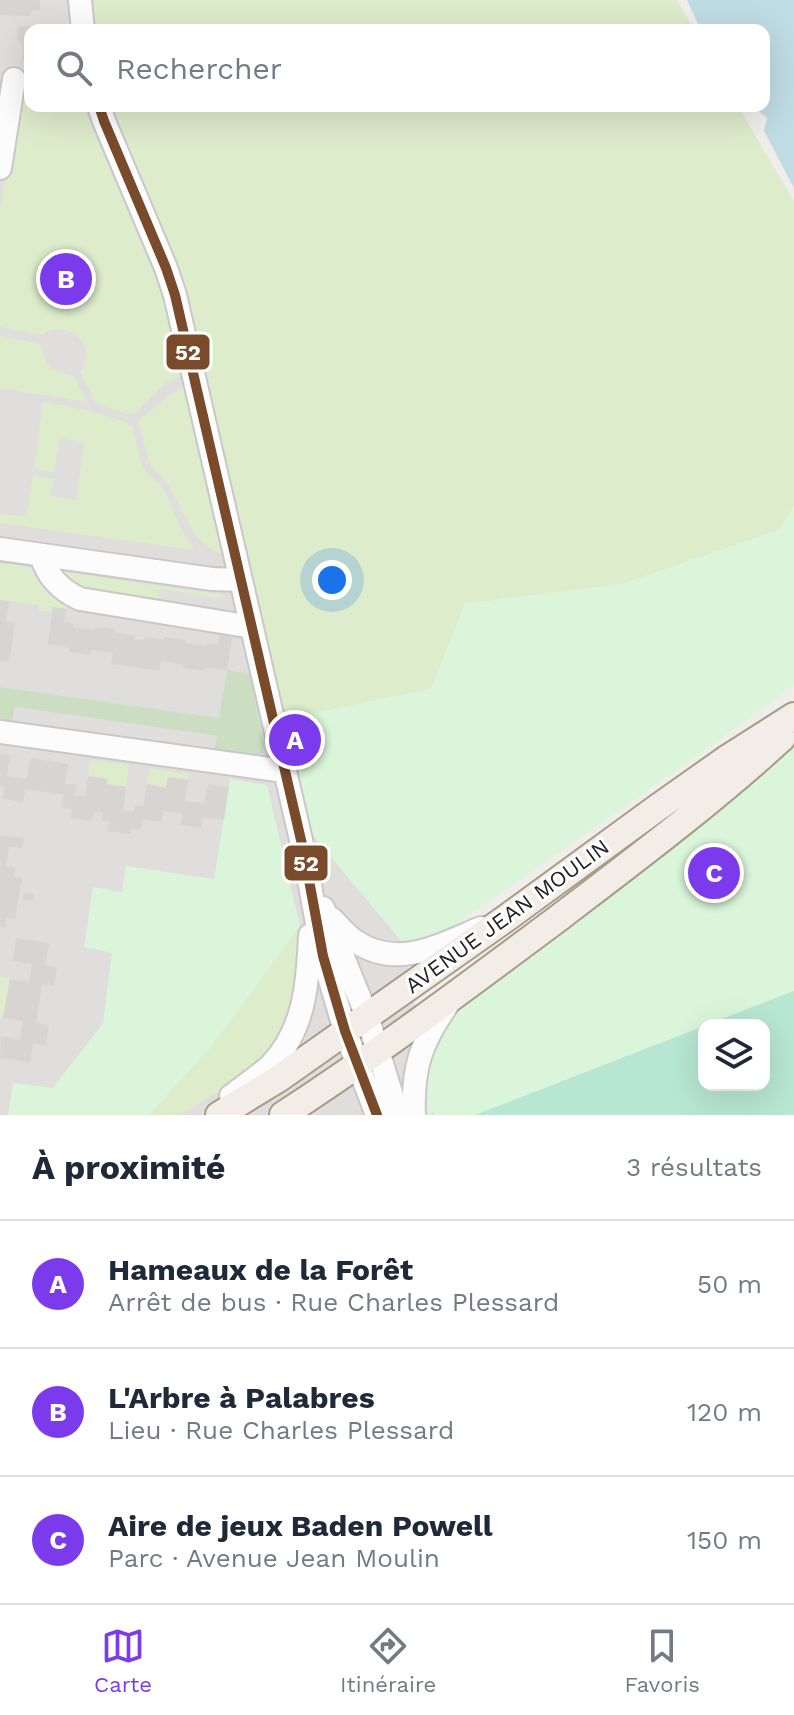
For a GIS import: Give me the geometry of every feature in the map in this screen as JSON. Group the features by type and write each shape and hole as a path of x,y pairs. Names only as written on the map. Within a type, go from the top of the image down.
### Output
{"main road":[{"name":"AVENUE JEAN MOULIN","path":"219,1115 278,1079 668,800 794,716"},
{"name":"AVENUE JEAN MOULIN","path":"283,1115 455,995 670,833 794,727"}],"street":[{"path":"80,0 82,24"},
{"path":"0,168 15,79"},
{"path":"101,112 175,295 310,882 323,956 345,1031 368,1057 398,1115"},
{"path":"0,549 212,579 241,580"},
{"path":"41,555 55,581 65,592 80,599 252,627"},
{"path":"0,732 284,771"},
{"path":"310,882 367,1016 368,1057 377,1115"},
{"path":"207,1115 270,1065 298,1025 307,977 310,882"},
{"path":"326,914 355,941 380,952 403,955 423,951 505,919"},
{"path":"414,1115 413,1096 421,1050 432,1027 455,995"}],"shaded area":[{"path":"0,0 93,0 95,24 24,24 24,112 111,112 184,288 312,834 404,944 435,1115 0,1115"},
{"path":"159,589 224,599 221,614 157,604"},
{"path":"15,707 217,736 214,751 12,722"}],"green space":[{"path":"93,0 677,0 691,24 95,24"},
{"path":"19,89 24,90 24,112 86,112 154,273 171,321 183,375 161,387 136,412 127,414 96,403 80,372 86,361 84,345 73,333 58,329 43,335 0,327 0,210"},
{"path":"111,112 742,112 794,201 794,506 779,530 622,584 465,604 431,689 283,720 184,288"},
{"path":"0,336 41,344 50,366 73,375 88,402 0,388"},
{"path":"185,387 224,554 204,544 196,535 172,491 150,463 138,420"},
{"path":"43,402 90,411 126,422 133,428 141,463 167,495 179,525 194,550 0,523 0,514 26,517 33,475 53,479 51,496 76,500 84,443 60,438 54,472 34,469"},
{"path":"794,506 794,685 448,930 404,944 312,834 283,720 431,689 465,604 622,584 779,530"},
{"path":"0,563 35,568 66,601 66,609 53,607 52,612 39,610 39,605 0,600"},
{"path":"57,571 222,595 224,599 160,589 157,604 80,590"},
{"path":"227,670 250,674 264,744 263,753 255,757 214,751 216,736 15,707 12,722 0,721 0,687 219,718"},
{"path":"794,747 794,1115 435,1115 433,1112 424,1115 423,1080 438,1038 450,1021"},
{"path":"90,760 129,765 126,787 107,784 108,779 88,776"},
{"path":"149,768 189,774 188,780 168,777 166,788 147,784"},
{"path":"230,779 267,785 300,926 213,1045 149,1115 8,1115 13,1083 53,1088 103,1023 112,953 84,947 93,887 122,892 126,866 214,879"},
{"path":"300,926 293,1002 284,1027 266,1054 242,1076 185,1112 149,1115 213,1045"},
{"path":"0,977 10,979 3,1018 0,1017"},
{"path":"794,991 794,1115 475,1115 698,1028 698,1091 770,1091 770,1019 722,1019"}],"water":[{"path":"687,0 794,0 794,188 764,131 767,118 760,112 770,112 770,24 698,24"}],"building":[{"path":"0,0 40,0 40,10 31,10 31,16 0,15"},
{"path":"24,26 24,61 22,42 18,42 17,27"},
{"path":"0,600 9,601 6,622 15,623 9,662 0,661"},
{"path":"53,607 66,609 64,622 73,623 73,627 115,629 116,633 135,635 134,639 163,640 165,637 206,646 207,643 218,645 220,631 233,633 227,670 205,667 204,671 161,661 159,671 111,664 113,653 91,650 90,655 69,652 69,648 48,644"},
{"path":"0,753 10,755 7,776 27,779 30,758 68,764 65,784 76,785 75,795 85,796 88,776 108,779 107,784 126,787 123,810 134,812 135,806 143,806 147,784 166,788 168,777 188,780 185,801 205,803 208,784 229,787 224,820 202,817 201,828 181,825 183,814 163,811 161,822 143,819 140,830 131,829 131,834 108,831 109,821 102,821 103,813 94,812 92,821 71,818 72,809 62,807 64,795 26,789 23,802 3,799 5,787 0,786"},
{"path":"0,835 24,838 22,848 9,847 6,866 15,868 14,877 22,878 15,919 6,918 6,928 0,927"},
{"path":"24,893 34,894 33,901 23,899"},
{"path":"16,938 49,943 45,965 57,967 54,986 42,985 36,1023 49,1025 46,1045 33,1043 30,1062 0,1058 1,1036 20,1040 23,1021 3,1018 10,979 29,982 32,964 13,961"}],"transit line":[{"name":"52","path":"101,112 175,295 304,853 323,956 345,1031 377,1115"}],"place":[{"name":"L'Arbre à Palabres","path":"66,279"},
{"name":"Hameaux de la Forêt","path":"295,740"},
{"name":"Aire de jeux Baden Powell","path":"714,873"}]}
